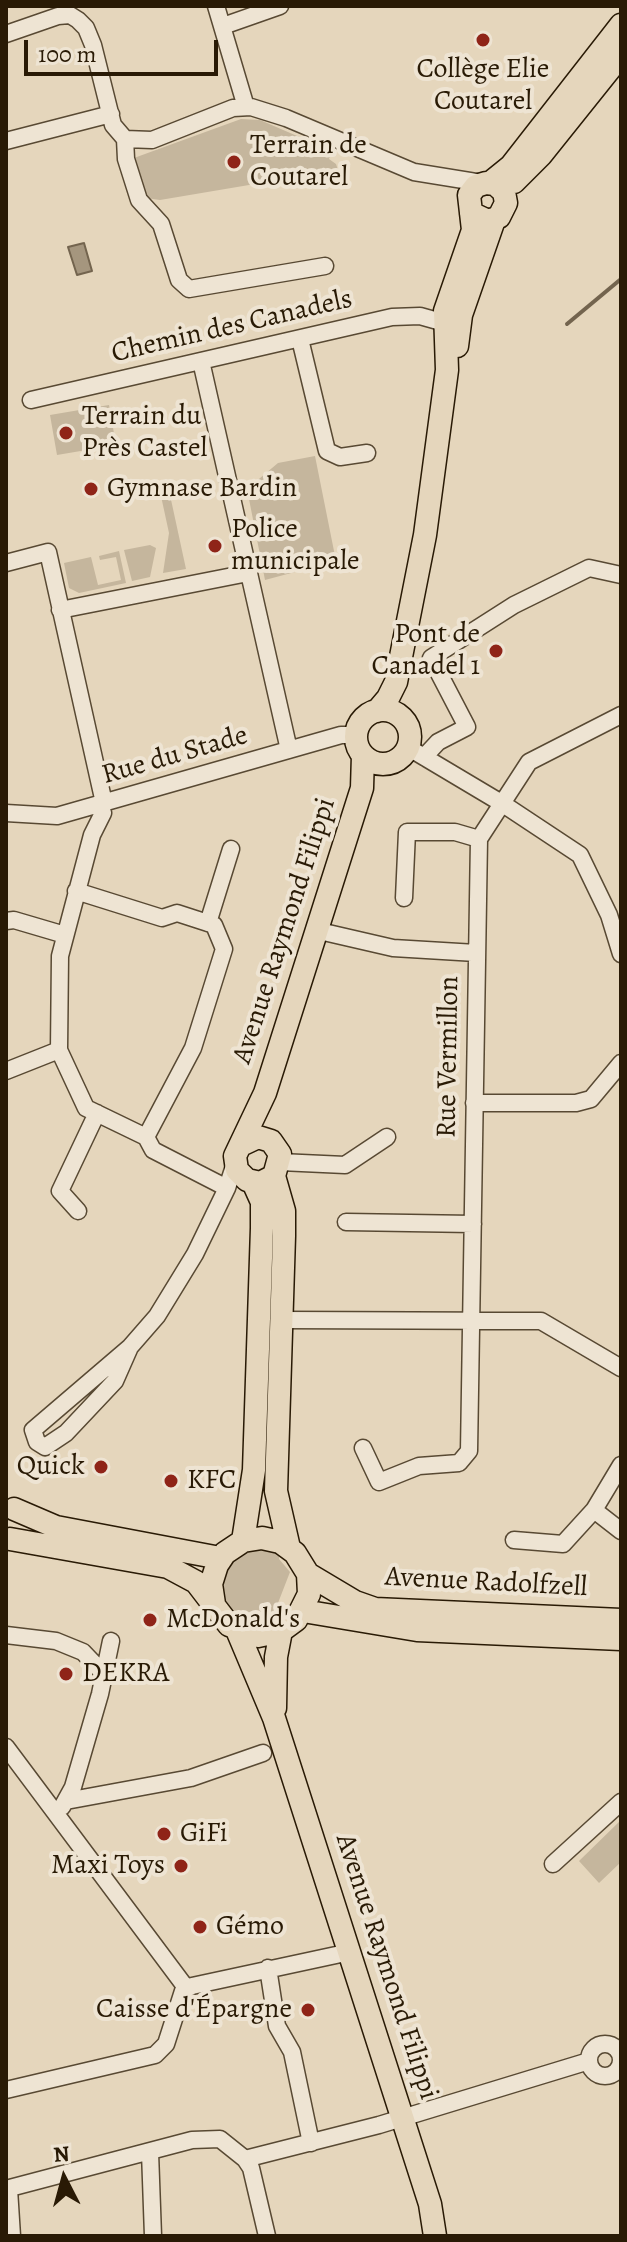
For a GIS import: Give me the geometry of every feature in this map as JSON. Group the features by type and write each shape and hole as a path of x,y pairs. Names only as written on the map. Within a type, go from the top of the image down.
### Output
{"main road":[{"path":"396,682 402,717 416,753 388,764 370,761 359,745 363,719 377,711 396,682 425,535 447,370 445,323 450,291 483,195 511,166 621,25"},
{"path":"483,195 517,176 541,155 621,55"},
{"path":"447,370 456,350 461,315 494,220 481,220 483,195"},
{"path":"377,711 386,710 402,717"},
{"name":"Avenue Raymond Filippi","path":"243,1541 254,1470 262,1228 262,1202 253,1167 265,1093 362,788 359,745"},
{"name":"Avenue Raymond Filippi","path":"362,788 388,764"},
{"name":"Avenue Raymond Filippi","path":"253,1167 284,1211 276,1491 289,1548"},
{"path":"214,1604 211,1584 220,1558 243,1541 269,1539 289,1548 308,1574 309,1594 303,1611 281,1631 258,1636 237,1630 223,1619 196,1582 168,1567 8,1542 10,1500 56,1527 220,1558"},
{"name":"Avenue Radolfzell","path":"308,1574 355,1602 375,1609 621,1620"},
{"name":"Avenue Radolfzell","path":"303,1611 417,1630 621,1639"},
{"name":"Avenue Raymond Filippi","path":"237,1630 272,1711 430,2204 435,2236"},
{"name":"Avenue Raymond Filippi","path":"272,1711 281,1631"}],"street":[{"path":"216,6 246,107"},
{"path":"223,26 280,6"},
{"path":"6,34 58,16 80,14 93,45 113,125 125,139 126,159 139,200 161,224 179,280 189,289 325,266"},
{"path":"125,139 152,140 233,108 246,107 286,118 414,172 452,181 483,195"},
{"path":"6,141 111,114"},
{"name":"Chemin des Canadels","path":"31,400 392,317 420,316 445,323"},
{"path":"300,339 327,451 340,457 367,453"},
{"path":"201,361 289,750"},
{"path":"6,563 48,552 102,804 103,813 92,835 60,956 59,1050 86,1108 146,1137 153,1150 253,1167 345,1165 387,1137"},
{"path":"416,753 467,727 431,658 514,605 589,568 621,578"},
{"path":"60,610 248,573"},
{"path":"404,898 407,832 455,832 479,839 529,762 621,715"},
{"name":"Rue du Stade","path":"9,809 57,816 289,750 359,745"},
{"path":"416,753 503,804 580,855 609,915 621,954"},
{"name":"Rue Vermillon","path":"363,1448 379,1482 419,1466 459,1463 469,1451 479,839"},
{"path":"208,923 231,849"},
{"path":"76,891 162,918 177,913 214,925 224,949 193,1048 146,1137"},
{"path":"6,921 14,920 65,935"},
{"path":"315,930 393,948 476,953"},
{"path":"6,1071 59,1050"},
{"path":"474,1103 576,1103 591,1099 621,1063"},
{"path":"78,1211 60,1191 97,1113"},
{"path":"130,1347 115,1381 66,1433 45,1447 37,1442 33,1430 130,1347 157,1316 253,1167"},
{"path":"346,1222 473,1224"},
{"path":"283,1320 541,1321 621,1368"},
{"path":"514,1540 563,1544 594,1510 621,1465"},
{"path":"594,1510 621,1531"},
{"path":"6,1635 56,1641 69,1646 83,1652 104,1674"},
{"path":"60,1807 104,1674 111,1641"},
{"path":"60,1807 191,1778 263,1753 270,1743 264,1717 272,1711"},
{"path":"6,1747 60,1807 187,1989"},
{"path":"263,1753 277,1759 282,1777 296,1786"},
{"path":"553,1864 621,1802"},
{"path":"6,2090 155,2055 166,2044 176,2006 187,1989 268,1968 350,1952"},
{"path":"268,1968 277,2026 292,2052 311,2143"},
{"path":"599,2046 613,2047 621,2059 619,2074 597,2074 589,2061 591,2052 599,2046"},
{"path":"245,2159 402,2118 589,2061"},
{"path":"12,2236 8,2189 206,2138 220,2139 245,2159 259,2192 267,2236"},
{"path":"150,2152 153,2236"}],"shaded area":[{"name":"Terrain de Coutarel","path":"241,119 260,120 332,151 329,159 338,170 160,200 146,198 134,158"},
{"path":"84,243 92,271 77,275 68,247"},
{"path":"109,405 116,445 57,455 50,415"},
{"path":"315,456 336,561 265,580 247,489 278,463"},
{"path":"170,495 186,569 163,573 169,533 161,496"},
{"path":"150,545 156,548 150,577 132,581 124,550"},
{"path":"119,551 126,583 79,593 69,588 64,563 91,557 98,585 121,580 116,557 100,560 99,556"},
{"path":"248,1548 279,1550 279,1559 290,1572 278,1603 288,1616 263,1627 238,1620 227,1609 220,1586 229,1561"},
{"path":"621,1820 621,1862 599,1883 579,1861"}],"waterway":[{"path":"567,324 621,279"}],"place":[{"name":"Collège Elie Coutarel","path":"483,40"},
{"name":"Terrain de Coutarel","path":"234,162"},
{"name":"Terrain du Près Castel","path":"66,433"},
{"name":"Gymnase Bardin","path":"91,489"},
{"name":"Police municipale","path":"215,546"},
{"name":"Pont de Canadel 1","path":"496,651"},
{"name":"Quick","path":"101,1467"},
{"name":"KFC","path":"171,1481"},
{"name":"McDonald's","path":"150,1620"},
{"name":"DEKRA","path":"66,1674"},
{"name":"GiFi","path":"164,1834"},
{"name":"Maxi Toys","path":"181,1866"},
{"name":"Gémo","path":"200,1927"},
{"name":"Caisse d'Épargne","path":"308,2010"}]}
